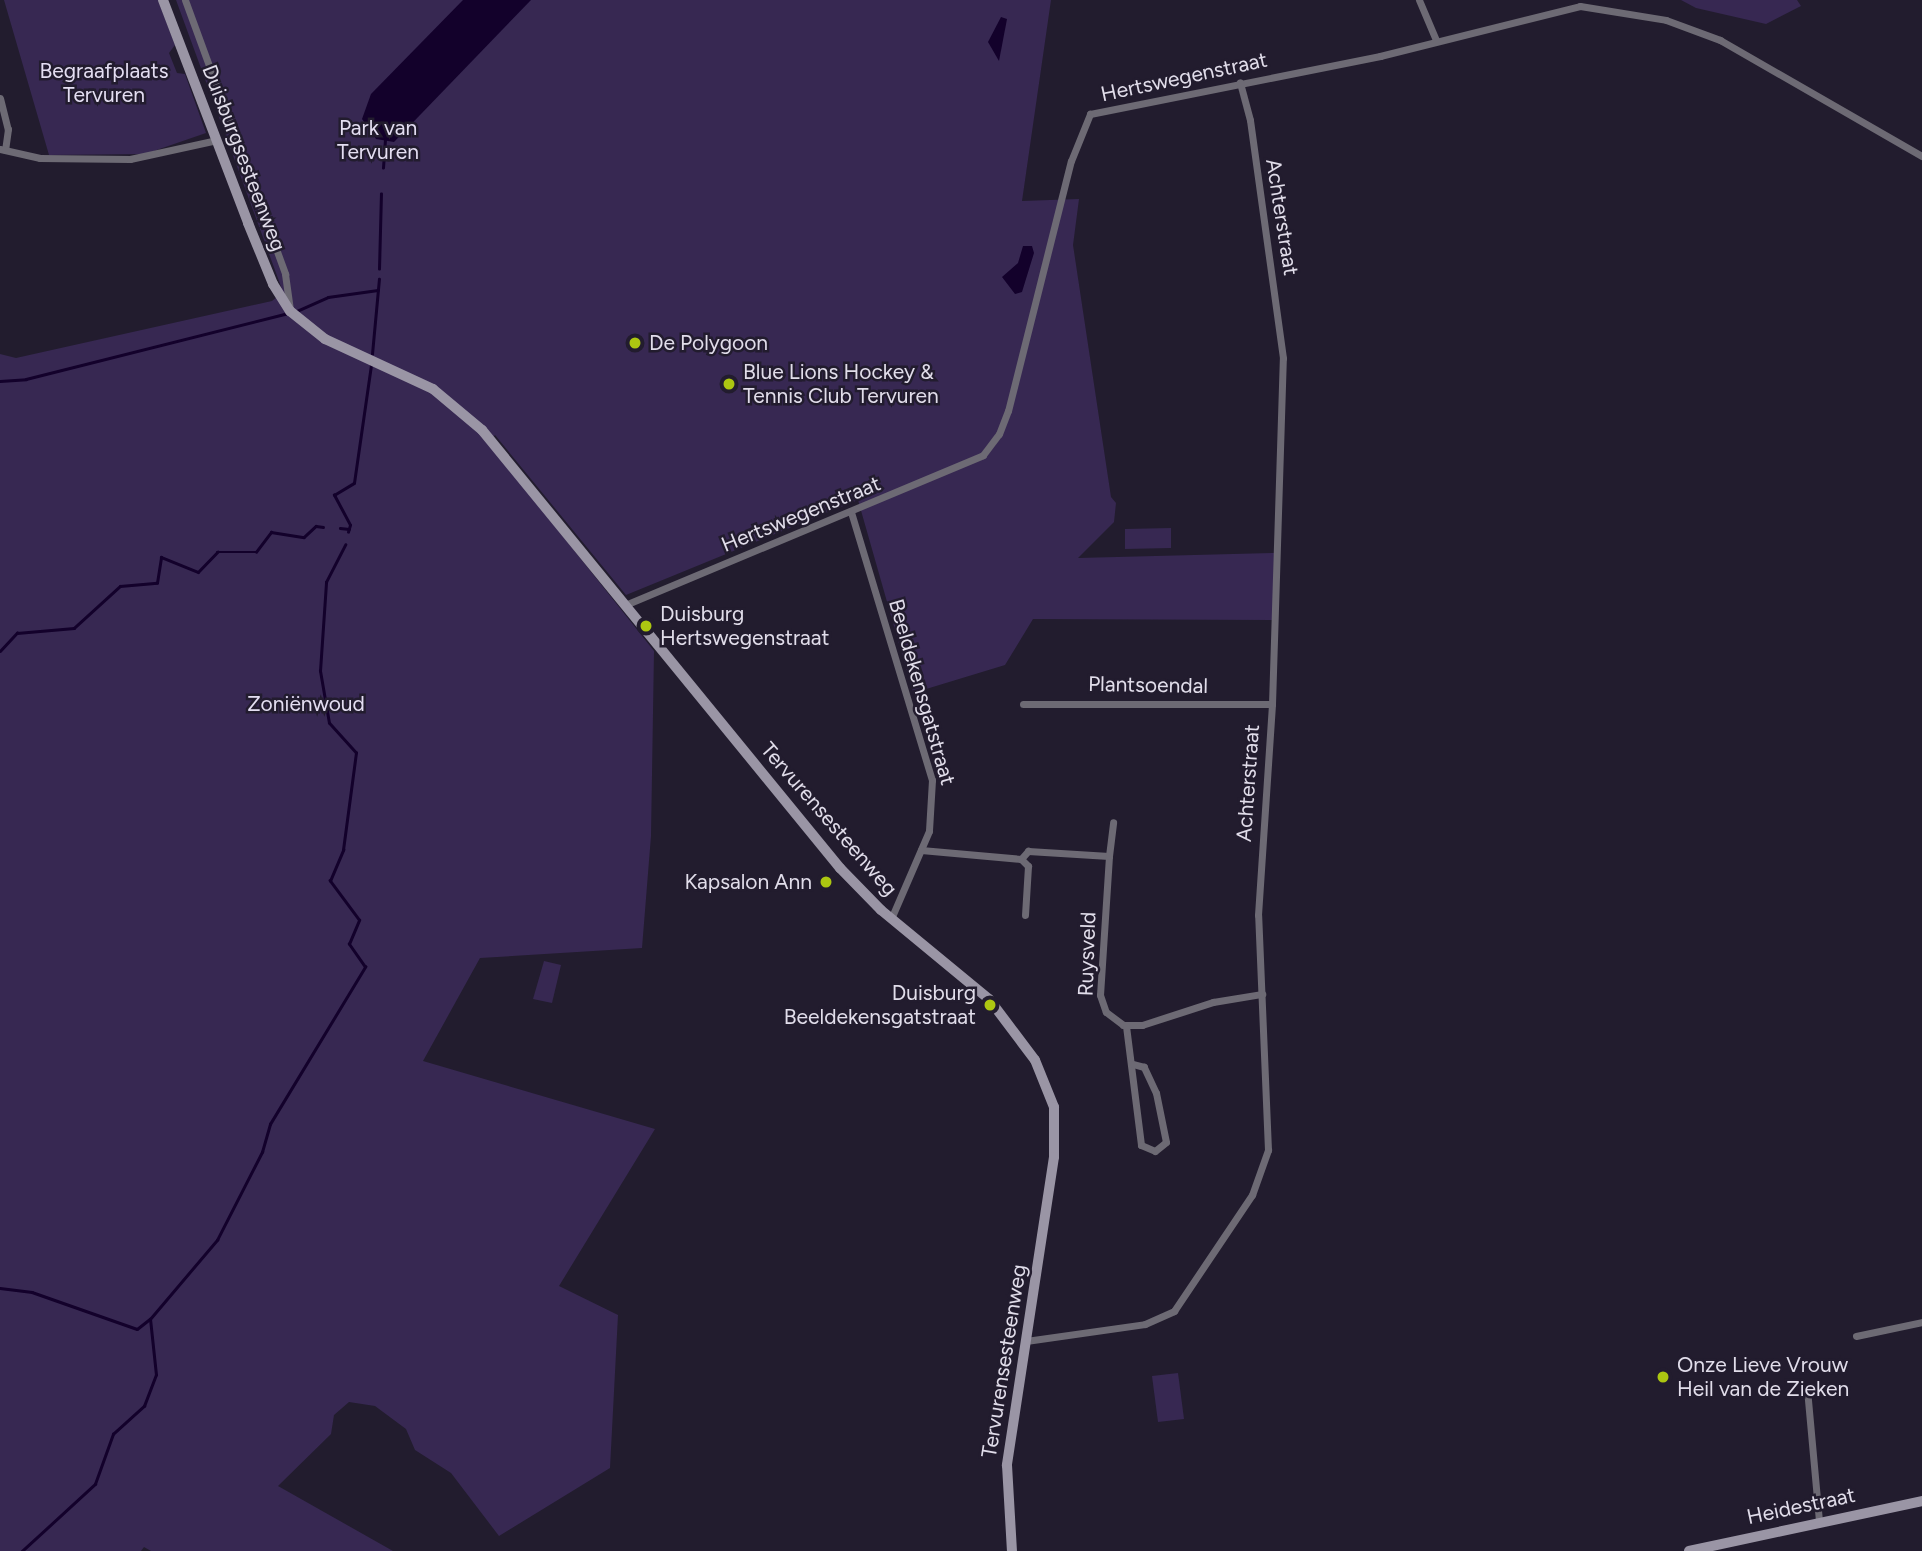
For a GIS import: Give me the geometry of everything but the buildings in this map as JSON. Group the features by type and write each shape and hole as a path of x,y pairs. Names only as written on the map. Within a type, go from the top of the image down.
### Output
{"street":[{"name":"Duisburgsesteenweg","path":"163,0 273,284 300,323"},
{"path":"185,0 285,274 290,311"},
{"path":"1419,0 1436,40"},
{"name":"Hertswegenstraat","path":"625,604 984,455 999,434 1086,117 1240,82 1380,56 1580,6 1639,14 1720,40 1922,156"},
{"name":"Achterstraat","path":"1026,1341 1146,1324 1169,1315 1185,1300 1262,1173 1271,1125 1258,915 1272,704 1283,358 1250,120 1240,82"},
{"path":"0,97 8,129 2,149 40,158 131,159 217,140"},
{"name":"Tervurensesteenweg","path":"300,323 446,397 482,430 840,868 891,919 989,999 1026,1045 1046,1082 1054,1107 1054,1157 1007,1465 1012,1551"},
{"name":"Beeldekensgatstraat","path":"851,512 932,780 934,807 921,850 891,919"},
{"name":"Plantsoendal","path":"1023,704 1272,704"},
{"name":"Ruysveld","path":"1113,822 1100,995 1106,1012 1126,1026"},
{"path":"921,850 1021,859 1028,866 1025,915"},
{"path":"1021,859 1028,851 1109,856"},
{"path":"1133,1064 1144,1067 1156,1093 1166,1142 1156,1151 1141,1145 1131,1093 1133,1064 1126,1026 1262,994"},
{"path":"1856,1336 1922,1321"},
{"path":"1807,1388 1819,1521"},
{"name":"Heidestraat","path":"1689,1551 1922,1501"}],"green space":[{"name":"Begraafplaats Tervuren","path":"4,0 158,0 175,45 169,53 177,73 185,74 206,133 145,154 49,155"},
{"name":"Zoniënwoud","path":"176,0 1051,0 1022,201 1079,199 1073,245 1111,497 1116,503 1114,522 1078,558 1274,553 1273,620 1033,619 1005,665 913,693 858,500 626,595 495,435 488,442 654,651 651,836 642,948 480,958 423,1061 655,1129 559,1286 618,1315 610,1468 499,1536 451,1473 415,1450 406,1429 375,1406 349,1402 334,1415 331,1434 278,1486 393,1551 151,1551 144,1547 141,1551 0,1551 0,354 16,358 272,301 283,292"},
{"path":"1681,0 1797,0 1801,6 1766,24 1696,8"},
{"path":"1171,528 1171,548 1125,549 1125,529"},
{"path":"544,961 561,965 552,1003 533,999"},
{"path":"1178,1373 1184,1419 1158,1422 1152,1376"}],"shaded area":[{"path":"463,0 531,0 394,142 376,139 362,119 371,94"},
{"path":"1001,17 1007,19 999,61 988,42"},
{"path":"1023,246 1032,246 1034,253 1022,292 1015,294 1002,277 1018,263"}],"waterway":[{"path":"383,168 385,140"},
{"path":"379,269 381,194"},
{"path":"372,354 379,279"},
{"path":"297,311 328,297 378,290"},
{"path":"0,381 26,379 285,314"},
{"path":"348,532 350,525 334,495 354,483 371,365"},
{"path":"0,651 17,633 74,628 120,586 157,583 161,557 198,572 217,552 256,552 271,532 304,537 316,526 323,527"},
{"path":"340,528 349,529"},
{"path":"22,1551 95,1484 113,1434 144,1406 156,1375 150,1319 217,1240 262,1152 270,1124 365,967 349,944 359,920 330,881 343,850 356,753 329,723 320,671 326,582 345,545"},
{"path":"0,1288 32,1292 137,1329 150,1319"}],"place":[{"name":"De Polygoon","path":"635,343"},
{"name":"Blue Lions Hockey & Tennis Club Tervuren","path":"729,384"},
{"name":"Duisburg Hertswegenstraat","path":"646,626"},
{"name":"Kapsalon Ann","path":"826,882"},
{"name":"Duisburg Beeldekensgatstraat","path":"990,1005"},
{"name":"Onze Lieve Vrouw Heil van de Zieken","path":"1663,1377"}],"park label":[{"name":"Park van Tervuren","path":"378,140"}]}
